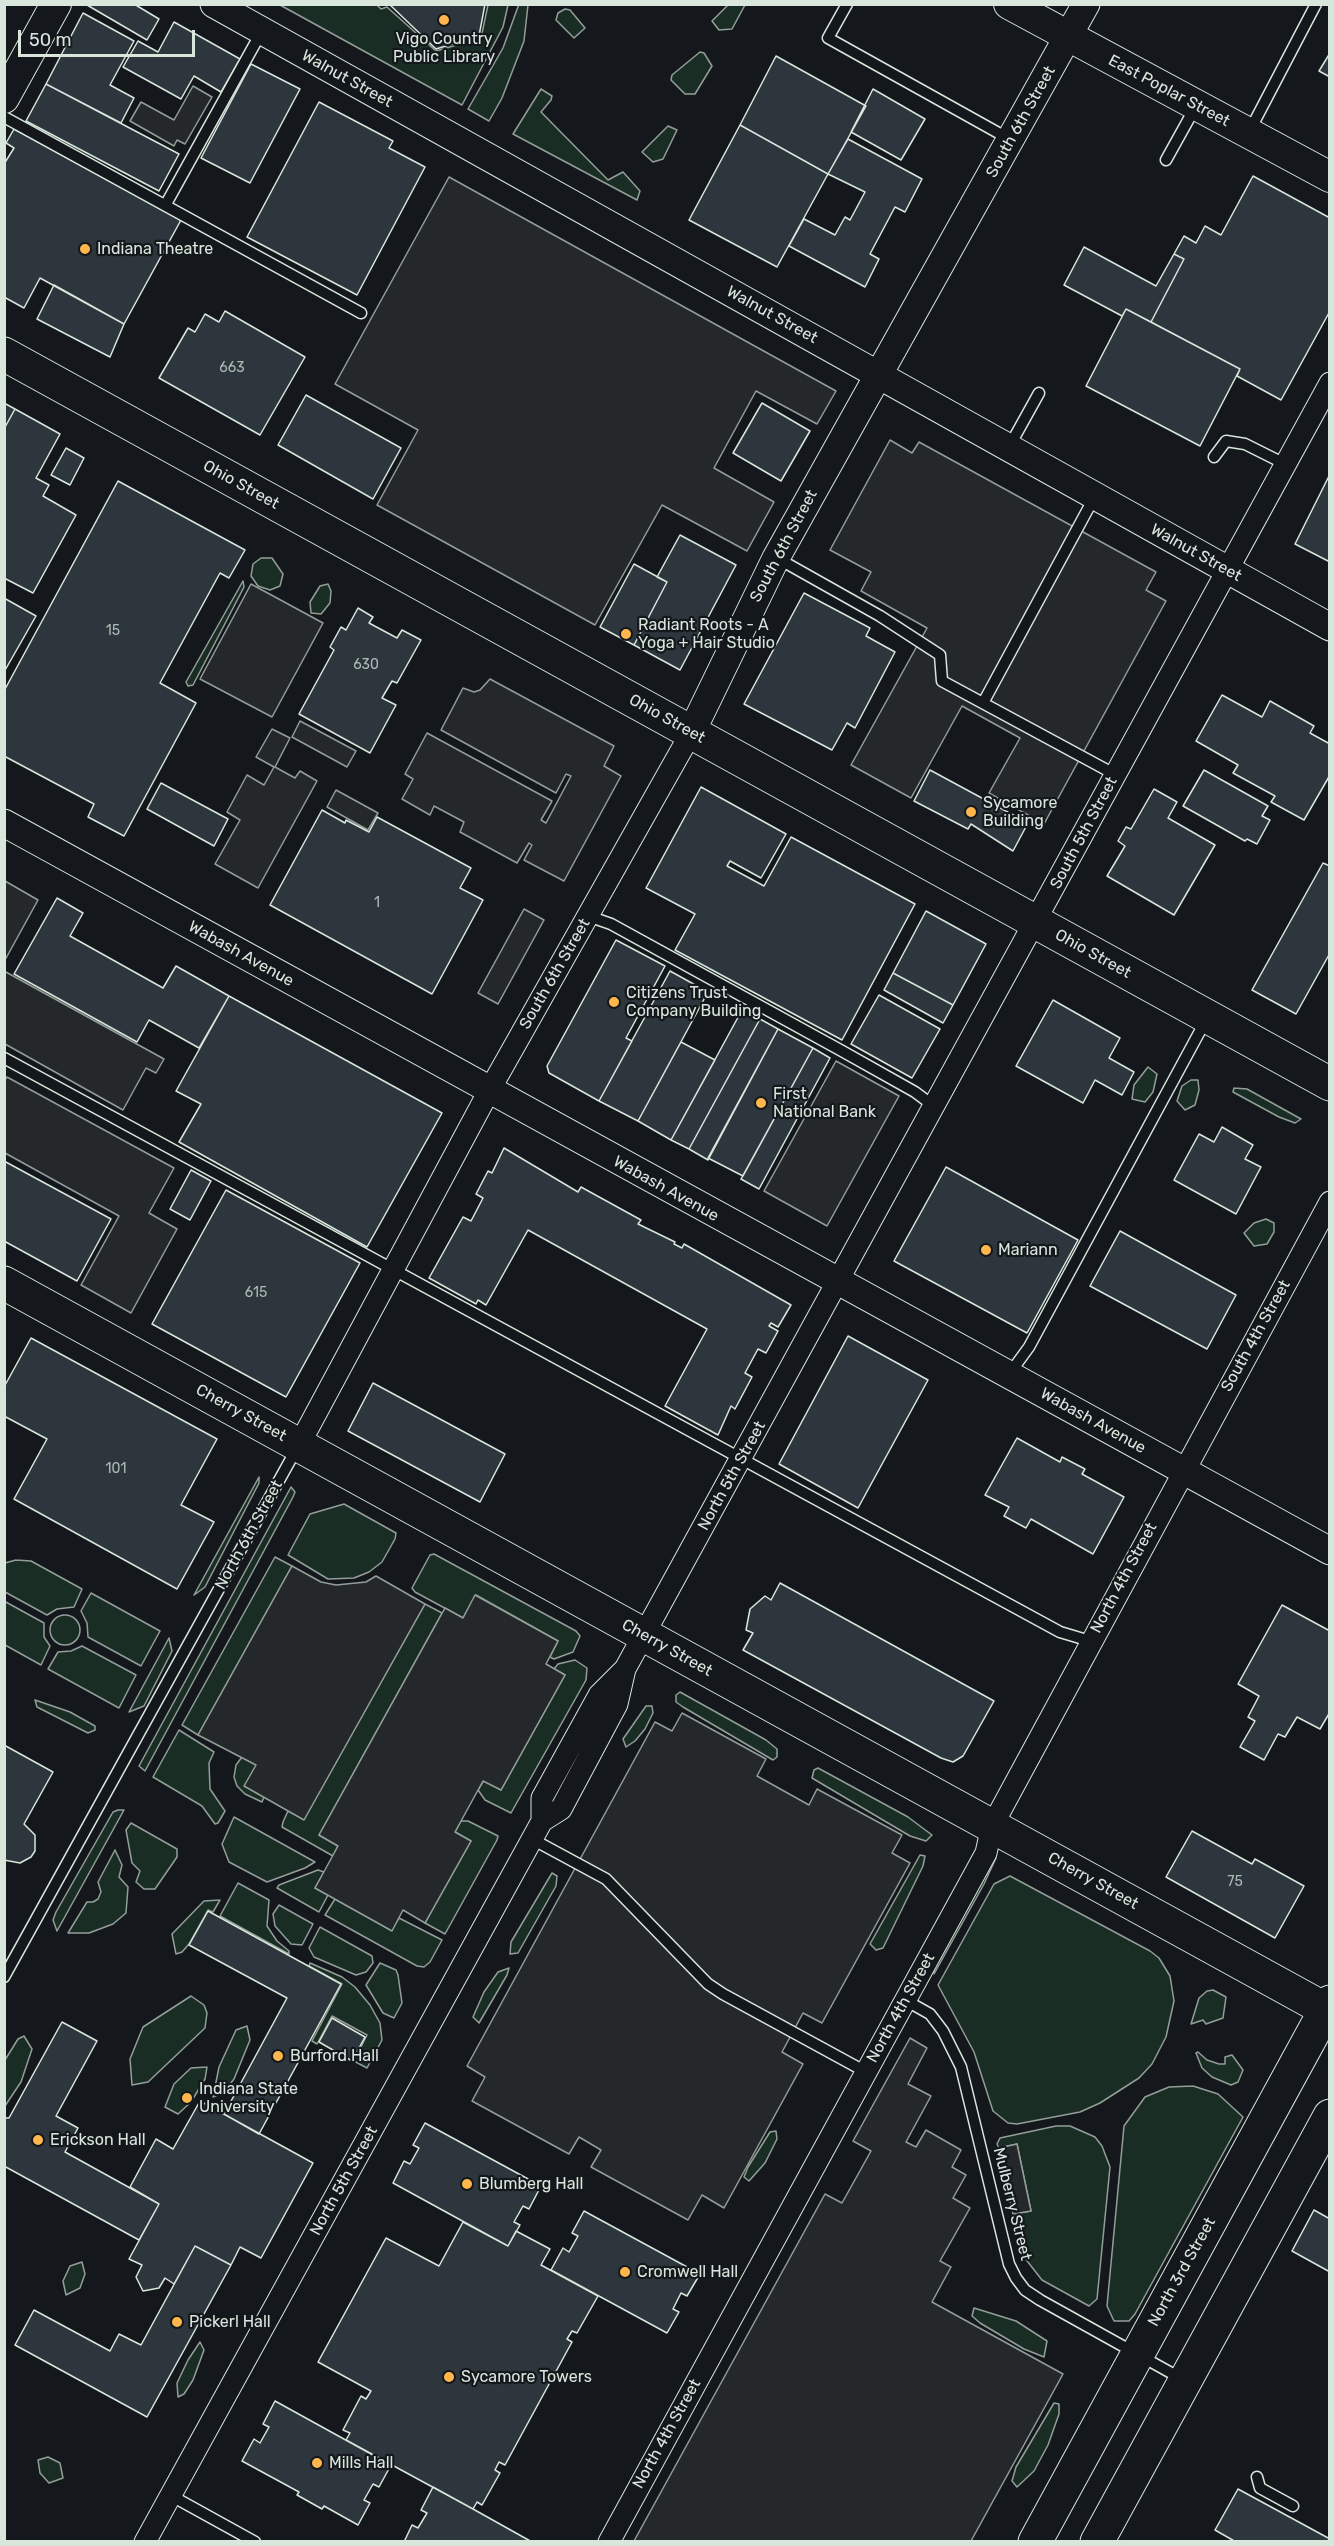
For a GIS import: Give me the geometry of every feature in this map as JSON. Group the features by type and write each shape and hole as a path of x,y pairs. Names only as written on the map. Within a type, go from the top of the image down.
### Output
{"main road":[{"path":"4,98 56,4"},
{"name":"East Poplar Street","path":"1009,4 1068,38 1329,177"},
{"name":"Ohio Street","path":"4,354 1329,1084"},
{"name":"Cherry Street","path":"4,1283 1328,2008"},
{"name":"North 3rd Street","path":"1035,2541 1328,2008"},
{"path":"1097,2541 1329,2116"}],"street":[{"name":"Walnut Street","path":"214,4 1329,627"},
{"name":"South 6th Street","path":"489,1091 691,733 776,558 1086,4"},
{"name":"South 5th Street","path":"839,1282 1036,923 1225,569 1329,383"},
{"name":"Wabash Avenue","path":"4,823 1329,1551"},
{"name":"North 6th Street","path":"298,1445 489,1091"},
{"name":"South 4th Street","path":"1182,1470 1329,1202"},
{"name":"North 5th Street","path":"145,2541 537,1830 542,1798 599,1695 625,1669 839,1282"},
{"name":"North 4th Street","path":"609,2541 987,1853 992,1826 1182,1470"}],"lane":[{"path":"847,4 828,38 1011,140"},
{"path":"1248,133 1316,4"},
{"path":"166,204 262,32"},
{"path":"1166,160 1196,106"},
{"path":"4,117 166,204 361,314"},
{"path":"1009,447 1039,393"},
{"path":"1214,457 1226,441 1245,444 1285,464"},
{"path":"983,703 1096,496"},
{"path":"776,558 880,616 940,655 942,681 1116,775"},
{"path":"588,916 611,924 915,1092 935,1107"},
{"path":"1008,1375 1029,1347 1208,1017"},
{"path":"4,1058 1060,1632 1090,1641"},
{"name":"North 6th Street","path":"4,1977 298,1445"},
{"path":"537,1830 606,1879 716,1989 866,2072"},
{"name":"Mulberry Street","path":"905,2000 930,2014 944,2031 958,2060 1009,2264 1016,2278 1025,2290 1040,2300 1185,2381"},
{"path":"1257,2478 1260,2488 1293,2506"},
{"path":"170,2495 255,2541"}],"green space":[{"path":"376,4 381,9 387,7 436,51 481,38 488,5 508,5 503,27 462,105 280,5"},
{"path":"519,4 528,5 524,41 502,98 489,121 468,109 503,48"},
{"path":"728,5 745,5 732,29 719,30 712,21"},
{"path":"565,9 570,10 585,28 574,38 556,20 558,13"},
{"path":"700,52 704,53 712,66 695,94 685,94 671,80 672,75"},
{"path":"541,89 552,96 541,112 608,180 623,172 640,191 637,200 513,134"},
{"path":"668,126 677,130 663,159 653,162 642,152"},
{"path":"261,558 272,558 283,574 280,586 270,590 258,586 251,576 253,564"},
{"path":"243,581 244,587 193,685 188,686 186,682"},
{"path":"328,584 331,591 330,603 321,614 311,613 310,602 320,586"},
{"path":"1148,1067 1157,1074 1153,1092 1145,1102 1132,1099 1134,1085"},
{"path":"1191,1080 1198,1080 1199,1090 1195,1105 1185,1110 1177,1101 1182,1086"},
{"path":"1234,1088 1247,1089 1301,1119 1295,1123 1279,1117 1233,1092"},
{"path":"1266,1219 1274,1223 1274,1232 1267,1244 1254,1246 1244,1233 1254,1223"},
{"path":"259,1477 259,1483 205,1587 194,1595"},
{"path":"291,1487 295,1492 293,1497 145,1771 139,1766"},
{"path":"344,1504 396,1533 395,1539 382,1562 369,1572 354,1578 328,1579 288,1555 310,1514"},
{"path":"434,1554 576,1631 580,1636 573,1652 554,1659 550,1657 558,1641 476,1595 463,1618 415,1592 412,1588 430,1555"},
{"path":"275,1557 292,1566 198,1735 182,1725"},
{"path":"16,1560 31,1561 82,1589 74,1607 57,1609 47,1615 5,1592 5,1563"},
{"path":"91,1593 160,1631 141,1666 88,1637 87,1623 81,1611"},
{"path":"4,1601 44,1623 44,1637 50,1646 41,1665 5,1645"},
{"path":"425,1604 442,1613 319,1835 338,1846 333,1856 282,1827 283,1822 288,1811 304,1819"},
{"path":"65,1615 76,1619 80,1630 76,1641 65,1645 54,1641 50,1630 54,1619"},
{"path":"169,1638 172,1651 144,1706 129,1712"},
{"path":"82,1646 136,1675 119,1708 48,1669 58,1652 71,1651"},
{"path":"575,1660 587,1668 586,1680 511,1813 485,1800 478,1790 484,1780 501,1790 565,1675 554,1669 558,1664"},
{"path":"680,1692 766,1740 777,1749 777,1757 773,1760 683,1707 676,1702 676,1695"},
{"path":"35,1700 70,1712 95,1726 95,1730 88,1733 37,1707"},
{"path":"646,1706 652,1706 653,1713 645,1729 635,1741 626,1747 623,1739"},
{"path":"179,1730 214,1752 209,1763 210,1789 225,1811 218,1823 215,1824 202,1806 153,1777"},
{"path":"242,1757 257,1765 245,1786 264,1797 262,1802 245,1794 237,1786 234,1777 236,1765"},
{"path":"818,1768 908,1817 932,1835 926,1841 910,1836 812,1778 814,1770"},
{"path":"124,1810 57,1931 53,1920 56,1912 113,1812"},
{"path":"234,1817 315,1862 267,1882 229,1862 222,1844"},
{"path":"461,1821 468,1821 498,1836 445,1934 425,1923 471,1841 455,1832"},
{"path":"131,1823 177,1849 177,1857 155,1889 144,1889 136,1882 140,1871 132,1863 126,1830"},
{"path":"115,1850 122,1865 119,1877 128,1887 126,1913 113,1924 89,1933 68,1933 87,1902 98,1899 101,1892 98,1882"},
{"path":"920,1855 925,1856 923,1866 883,1948 876,1950 870,1944"},
{"path":"996,1858 934,1974 933,1966 991,1859"},
{"path":"318,1870 324,1872 315,1888 328,1895 319,1912 277,1888 279,1885"},
{"path":"552,1873 557,1876 556,1886 518,1953 510,1954 511,1942"},
{"path":"1010,1876 1150,1951 1159,1958 1170,1976 1174,2001 1166,2037 1152,2064 1139,2078 1100,2103 1080,2112 1017,2124 1008,2123 993,2111 974,2052 938,1985 994,1884"},
{"path":"238,1883 269,1900 267,1926 277,1941 289,1951 289,1954 220,1916"},
{"path":"335,1899 391,1930 399,1918 442,1940 430,1962 424,1967 417,1966 325,1915"},
{"path":"220,1900 213,1912 208,1910 189,1944 182,1952 176,1954 172,1934 204,1901"},
{"path":"279,1905 313,1924 302,1945 291,1944 275,1926 273,1914"},
{"path":"320,1927 372,1956 373,1963 366,1972 356,1975 314,1957 309,1948"},
{"path":"310,1963 342,1977 355,1987 370,2005 380,2023 382,2040 367,2068 354,2061 367,2035 332,2016 317,2044 312,2041 342,1984 309,1966"},
{"path":"380,1963 396,1970 398,1975 402,2003 394,2018 383,2013 366,1985"},
{"path":"509,1968 479,2023 473,2017 484,1992 498,1972"},
{"path":"1213,1990 1226,1997 1223,2018 1206,2024 1203,2020 1191,2024 1199,1998 1207,1991"},
{"path":"191,1996 204,2005 207,2013 205,2028 148,2082 132,2085 130,2059 143,2027"},
{"path":"247,2026 250,2040 234,2079 223,2093 213,2097 219,2067 236,2030"},
{"path":"24,2036 32,2049 21,2082 5,2106 5,2060 18,2039"},
{"path":"1198,2052 1207,2060 1219,2064 1225,2064 1225,2057 1232,2055 1243,2070 1238,2082 1231,2085 1212,2077 1202,2068 1196,2053"},
{"path":"207,2067 205,2079 191,2102 178,2114 165,2107 174,2084 191,2068"},
{"path":"1193,2086 1218,2094 1243,2117 1135,2314 1129,2321 1114,2321 1107,2306 1124,2126 1145,2097 1169,2087"},
{"path":"1056,2126 1070,2126 1095,2137 1102,2146 1110,2167 1097,2299 1089,2306 1042,2280 1024,2257 1013,2214 1031,2211 1017,2144 999,2148 997,2144 1000,2138"},
{"path":"776,2131 777,2139 765,2163 749,2181 744,2177 748,2167 770,2132"},
{"path":"82,2262 85,2274 80,2288 66,2295 63,2281 70,2266"},
{"path":"974,2308 1016,2321 1047,2341 1044,2357 1024,2349 980,2323 972,2316"},
{"path":"200,2342 204,2350 193,2380 184,2394 178,2397 177,2383"},
{"path":"1054,2403 1059,2404 1059,2414 1048,2445 1034,2471 1017,2487 1012,2481 1016,2467"},
{"path":"48,2457 60,2463 63,2478 49,2483 40,2473 38,2460"}],"shaded area":[{"path":"193,86 212,97 185,144 177,140 174,146 130,121 141,102 174,120"},
{"path":"449,177 836,391 817,424 756,391 714,468 774,502 747,551 662,505 595,625 377,505 418,430 335,384"},
{"path":"890,440 912,453 919,442 1156,572 1146,590 1166,601 1044,824 989,793 1020,738 962,706 911,798 851,765 927,628 861,591 871,572 830,550"},
{"path":"251,584 323,623 272,717 200,679"},
{"path":"490,679 614,746 604,766 621,776 564,881 524,860 532,845 529,843 517,863 460,832 464,822 434,806 430,815 402,799 413,779 405,774 427,733 552,801 541,820 546,823 571,776 566,774 556,793 441,730 463,688 474,692 480,690"},
{"path":"300,721 356,751 347,767 292,737"},
{"path":"272,729 290,738 275,767 295,778 300,771 317,781 258,888 215,864 240,820 227,812 247,775 264,785 274,767 256,757"},
{"path":"336,790 378,813 368,830 327,807"},
{"path":"5,881 38,900 5,960"},
{"path":"524,909 544,920 498,1004 478,993"},
{"path":"4,971 164,1059 156,1073 146,1068 123,1110 5,1044"},
{"path":"836,1061 899,1096 827,1226 764,1191"},
{"path":"7,1077 174,1168 149,1213 177,1229 131,1313 81,1285 119,1216 5,1153 4,1081"},
{"path":"292,1566 321,1582 336,1585 366,1582 376,1576 425,1604 304,1820 244,1786 256,1765 198,1735"},
{"path":"475,1595 558,1641 546,1664 565,1675 501,1790 483,1781 455,1832 471,1841 425,1923 403,1910 392,1931 315,1888 338,1846 319,1835 445,1608 463,1618"},
{"path":"682,1713 766,1759 757,1776 809,1805 817,1789 902,1835 892,1853 910,1863 822,2023 803,2013 782,2052 803,2064 724,2208 702,2195 688,2220 591,2167 601,2150 579,2137 569,2154 472,2101 485,2077 467,2066 655,1722 672,1731"},
{"path":"910,2038 927,2048 908,2084 931,2096 906,2142 916,2147 926,2130 961,2150 952,2167 966,2175 953,2198 970,2208 940,2261 951,2267 932,2302 1063,2374 971,2541 634,2541 825,2194 842,2203 871,2151 853,2141"},
{"path":"1017,2144 1031,2211 1013,2214 999,2148"}],"building":[{"path":"134,4 159,19 147,40 87,5"},
{"name":"Vigo Country Public Library","path":"389,4 485,4 479,36 436,49"},
{"path":"83,13 134,41 110,85 134,98 121,123 46,84"},
{"path":"174,22 240,59 221,92 194,76 181,99 123,67 138,41 158,52"},
{"path":"1330,53 1330,77 1319,71"},
{"path":"776,56 866,106 828,174 740,125"},
{"path":"251,64 300,89 250,183 201,158"},
{"path":"46,84 179,154 159,191 26,121"},
{"path":"873,89 925,119 901,160 851,132"},
{"path":"319,102 393,141 389,148 425,167 357,295 247,237"},
{"path":"740,125 828,174 777,267 689,220"},
{"name":"Indiana Theatre","path":"14,129 181,220 124,324 40,278 24,308 4,297 4,164 14,148 6,143"},
{"path":"848,139 922,179 905,212 895,207 870,254 879,259 865,287 789,246 804,219 835,235 845,217 850,220 865,192 828,174"},
{"path":"1253,176 1330,218 1330,311 1281,400 1237,376 1240,369 1151,322 1184,259 1174,254 1184,236 1196,243 1205,226 1221,235"},
{"path":"1084,247 1156,286 1174,254 1184,259 1151,322 1126,309 1122,316 1064,285"},
{"path":"54,285 124,324 110,357 37,319"},
{"path":"1126,309 1240,369 1200,446 1086,386"},
{"path":"225,311 305,357 260,435 159,378 188,328 195,332 205,314 219,322"},
{"path":"306,395 401,448 373,499 278,445"},
{"path":"4,403 15,409 4,429"},
{"path":"762,403 810,431 781,481 733,453"},
{"path":"15,409 60,434 36,478 49,485 43,496 76,515 33,593 4,578 4,429"},
{"path":"66,448 84,458 70,485 51,475"},
{"path":"1330,474 1330,562 1295,544"},
{"path":"118,481 245,550 229,578 220,573 160,683 196,703 124,836 88,817 94,804 4,756 4,691"},
{"path":"680,535 736,565 680,670 634,645 667,582 657,577"},
{"path":"634,564 667,582 634,645 600,627"},
{"path":"804,593 870,628 866,636 895,652 855,728 847,723 832,750 744,704"},
{"path":"4,598 36,616 4,672"},
{"path":"358,608 373,617 369,623 397,638 402,630 421,640 397,683 392,681 382,698 396,705 370,753 299,714 334,650 330,647 341,627 346,630"},
{"path":"1222,695 1262,717 1270,701 1314,726 1310,733 1330,744 1330,775 1304,820 1271,802 1275,796 1233,773 1238,765 1196,741"},
{"name":"Sycamore Building","path":"930,770 1028,823 1013,851 971,824 968,829 914,801"},
{"path":"1204,770 1268,806 1262,816 1270,820 1257,844 1247,839 1245,841 1183,806"},
{"path":"161,783 228,819 214,846 147,809"},
{"path":"701,787 786,834 761,878 730,861 727,866 764,886 791,837 915,904 842,1040 675,950 695,914 646,888"},
{"path":"1154,789 1177,802 1168,818 1215,845 1174,915 1107,876 1125,846 1118,841 1126,827 1131,829"},
{"path":"322,810 345,823 346,820 369,832 377,817 471,868 460,888 483,900 432,994 270,905"},
{"path":"1323,863 1330,866 1330,953 1296,1014 1252,990"},
{"path":"57,898 83,913 70,936 163,988 176,966 229,996 199,1048 149,1020 137,1042 14,974"},
{"path":"926,911 986,944 953,1005 893,973"},
{"name":"Citizens Trust Company Building","path":"616,940 665,966 626,1038 632,1041 599,1101 549,1073 547,1066"},
{"path":"670,971 708,992 638,1121 599,1101"},
{"path":"893,973 953,1005 943,1023 884,990"},
{"path":"879,995 940,1029 912,1078 851,1044"},
{"path":"229,996 442,1113 367,1247 179,1142 201,1104 176,1091"},
{"path":"1053,1000 1120,1038 1109,1058 1134,1072 1122,1095 1095,1080 1083,1103 1016,1066"},
{"path":"742,1010 760,1019 689,1149 671,1140"},
{"path":"760,1019 778,1029 708,1160 689,1149"},
{"name":"First National Bank","path":"778,1029 813,1048 743,1176 708,1158"},
{"path":"681,1042 715,1060 671,1140 638,1121"},
{"path":"813,1048 830,1058 759,1189 741,1179"},
{"path":"1222,1127 1253,1145 1245,1159 1261,1167 1236,1214 1174,1180 1199,1134 1214,1142"},
{"path":"504,1148 578,1192 581,1187 641,1220 638,1224 675,1242 674,1244 682,1248 684,1244 791,1305 778,1327 771,1323 769,1326 778,1331 766,1353 758,1349 745,1373 752,1377 735,1409 731,1406 718,1435 665,1406 707,1329 528,1230 486,1305 478,1300 476,1304 429,1278 463,1217 471,1221 483,1198 476,1194 488,1171 492,1173"},
{"path":"4,1161 111,1219 77,1281 4,1241"},
{"name":"Mariann","path":"946,1167 1078,1240 1027,1333 894,1261"},
{"path":"191,1170 211,1181 190,1220 170,1209"},
{"path":"226,1190 360,1263 286,1397 152,1324"},
{"path":"1120,1231 1236,1295 1207,1349 1090,1286"},
{"path":"848,1336 928,1380 858,1508 779,1464"},
{"path":"31,1338 217,1439 181,1505 214,1522 177,1589 14,1499 47,1439 4,1416 4,1387"},
{"path":"373,1383 505,1454 480,1502 348,1431"},
{"path":"1017,1438 1060,1462 1062,1457 1085,1469 1082,1474 1124,1497 1093,1554 1031,1519 1026,1528 1004,1516 1009,1507 985,1495"},
{"path":"780,1583 994,1701 963,1756 953,1762 941,1758 743,1650 753,1633 746,1630 750,1609 765,1596 771,1600"},
{"path":"1282,1605 1330,1631 1330,1712 1320,1729 1297,1717 1285,1737 1278,1734 1264,1760 1240,1747 1255,1721 1248,1717 1259,1696 1238,1684"},
{"path":"4,1745 53,1772 24,1824 35,1835 35,1851 31,1857 20,1863 4,1860"},
{"path":"1192,1831 1252,1864 1255,1859 1304,1886 1275,1938 1166,1877"},
{"name":"Burford Hall","path":"208,1911 341,1984 259,2134 224,2114 287,1998 189,1945"},
{"path":"332,2018 365,2037 352,2061 319,2042"},
{"name":"Erickson Hall","path":"62,2022 97,2041 56,2116 78,2128 65,2152 159,2204 139,2240 4,2166 4,2118 9,2118"},
{"path":"200,2101 313,2163 261,2258 240,2247 231,2265 195,2246 174,2284 165,2278 159,2288 143,2291 136,2277 142,2265 129,2259 159,2204 130,2187 156,2139 173,2149"},
{"name":"Blumberg Hall","path":"425,2123 541,2186 529,2209 523,2206 514,2222 520,2225 508,2246 393,2183 404,2161 410,2164 419,2148 413,2145"},
{"path":"1314,2210 1330,2219 1330,2272 1292,2251"},
{"name":"Cromwell Hall","path":"584,2211 700,2274 687,2296 681,2293 673,2309 679,2312 667,2333 551,2270 563,2248 569,2252 578,2236 572,2233"},
{"name":"Sycamore Towers","path":"463,2222 508,2246 516,2231 550,2249 541,2265 598,2296 577,2333 572,2331 567,2339 572,2342 505,2465 499,2462 495,2470 500,2473 482,2505 477,2502 473,2509 346,2440 350,2433 343,2430 361,2396 366,2399 371,2391 318,2362 386,2238 439,2266"},
{"name":"Pickerl Hall","path":"195,2246 231,2265 147,2417 15,2345 34,2310 110,2351 119,2334 141,2345"},
{"name":"Mills Hall","path":"275,2401 391,2465 379,2487 373,2484 364,2500 370,2503 358,2525 324,2506 322,2509 297,2495 299,2492 242,2461 254,2439 260,2443 269,2427 263,2424"},
{"path":"433,2487 532,2542 404,2542 412,2525 418,2528 427,2513 421,2510"},
{"path":"1238,2489 1330,2539 1330,2542 1236,2542 1215,2530"}],"place":[{"name":"Vigo Country Public Library","path":"444,20"},
{"name":"Indiana Theatre","path":"85,249"},
{"name":"Radiant Roots - A Yoga + Hair Studio","path":"626,634"},
{"name":"Sycamore Building","path":"971,812"},
{"name":"Citizens Trust Company Building","path":"614,1002"},
{"name":"First National Bank","path":"761,1103"},
{"name":"Mariann","path":"986,1250"},
{"name":"Burford Hall","path":"278,2056"},
{"name":"Indiana State University","path":"187,2098"},
{"name":"Erickson Hall","path":"38,2140"},
{"name":"Blumberg Hall","path":"467,2184"},
{"name":"Cromwell Hall","path":"625,2272"},
{"name":"Pickerl Hall","path":"177,2322"},
{"name":"Sycamore Towers","path":"449,2377"},
{"name":"Mills Hall","path":"317,2463"}]}
